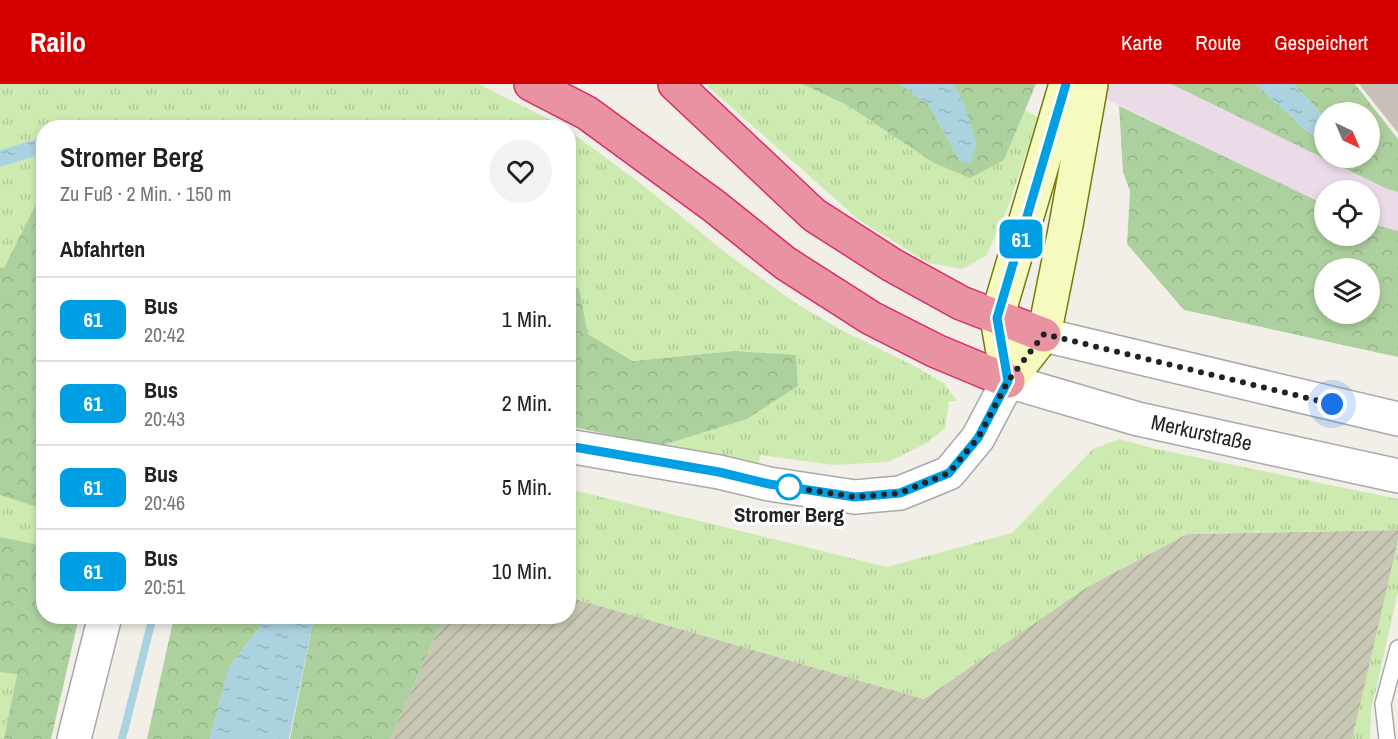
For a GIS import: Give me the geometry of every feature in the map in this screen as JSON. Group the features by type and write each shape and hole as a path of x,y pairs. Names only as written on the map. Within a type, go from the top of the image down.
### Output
{"highway":[{"path":"531,84 588,113 714,206 785,263 871,318 936,351 1008,381"},
{"path":"675,84 814,215 892,265 961,303 1044,334"}],"main road":[{"path":"1008,381 997,318 1076,96"},
{"path":"1008,381 1044,334 1064,237 1076,96"}],"street":[{"path":"1044,334 1398,419"},
{"path":"576,447 719,472 769,484 855,497 900,493 949,473 978,438 1008,381"},
{"name":"Merkurstraße","path":"1008,381 1138,419 1398,476"},
{"path":"74,739 103,624"}],"lane":[{"path":"1387,739 1383,704 1398,648"}],"shaded area":[{"path":"1075,84 1171,84 1314,154 1314,168 1344,168 1368,180 1314,180 1314,199"},
{"path":"1380,186 1398,192 1398,231 1380,226"},
{"path":"1398,530 1356,739 390,739 441,624 576,624 576,599 924,699 1087,587 1187,534"}],"green space":[{"path":"0,84 479,84 550,120 36,120 36,139 0,150"},
{"path":"705,84 802,84 847,105 934,163 1004,160 1025,110 1038,117 1007,210 986,256 962,269 928,263 859,220"},
{"path":"802,84 900,84 929,105 960,161 963,102 953,84 1036,84 1004,160 970,178 934,163 847,105"},
{"path":"1171,84 1256,84 1309,133 1314,135 1314,154"},
{"path":"1294,84 1355,84 1369,102 1314,102 1314,106"},
{"path":"1119,106 1314,199 1314,246 1380,246 1380,226 1398,231 1398,357 1184,310 1127,244 1130,191 1123,172"},
{"path":"1380,116 1398,139 1398,192 1380,186 1380,180 1368,180 1344,168 1380,168"},
{"path":"576,136 640,183 726,253 797,304 841,330 944,383 957,401 949,401 945,428 927,443 888,462 833,465 760,455 759,464 660,446 747,419 798,386 796,356 734,351 634,361 588,334 579,288 576,287"},
{"path":"36,156 36,204 4,269 0,267 0,167"},
{"path":"36,204 36,507 0,495 0,267 4,268"},
{"path":"576,287 579,288 588,334 633,361 734,351 796,355 798,386 747,419 660,446 576,428"},
{"path":"1119,439 1152,448 1398,499 1398,530 1187,534 1087,587 924,699 576,599 576,491 887,567 1012,533 1093,449"},
{"path":"0,495 36,507 35,544 0,537"},
{"path":"0,537 35,544 36,537 36,624 77,624 51,739 4,739 17,674 0,672"},
{"path":"1398,540 1398,592 1371,711 1370,739 1352,739"},
{"path":"172,624 262,624 229,667 210,739 147,739"},
{"path":"313,624 441,624 390,739 290,739"},
{"path":"0,672 17,673 4,739 0,739"}],"water":[{"path":"900,84 953,84 963,102 977,144 970,163 960,161 929,105"},
{"path":"1256,84 1294,84 1314,106 1314,135 1309,133"},
{"path":"36,139 36,156 0,167 0,150"},
{"path":"262,624 313,624 289,739 210,739 229,667"}],"building":[{"path":"1359,84 1398,84 1398,133 1380,110 1380,102 1373,102"}],"waterway":[{"path":"122,739 151,624"}],"bus line":[{"name":"61","path":"576,447 719,472 769,484 855,497 900,493 949,473 978,438 1008,381 997,318 1066,84"}],"place":[{"name":"Stromer Berg","path":"789,487"}],"route":[{"path":"789,487 783,486 855,497 900,493 949,473 978,438 1008,381 1044,334 1332,404"}]}
